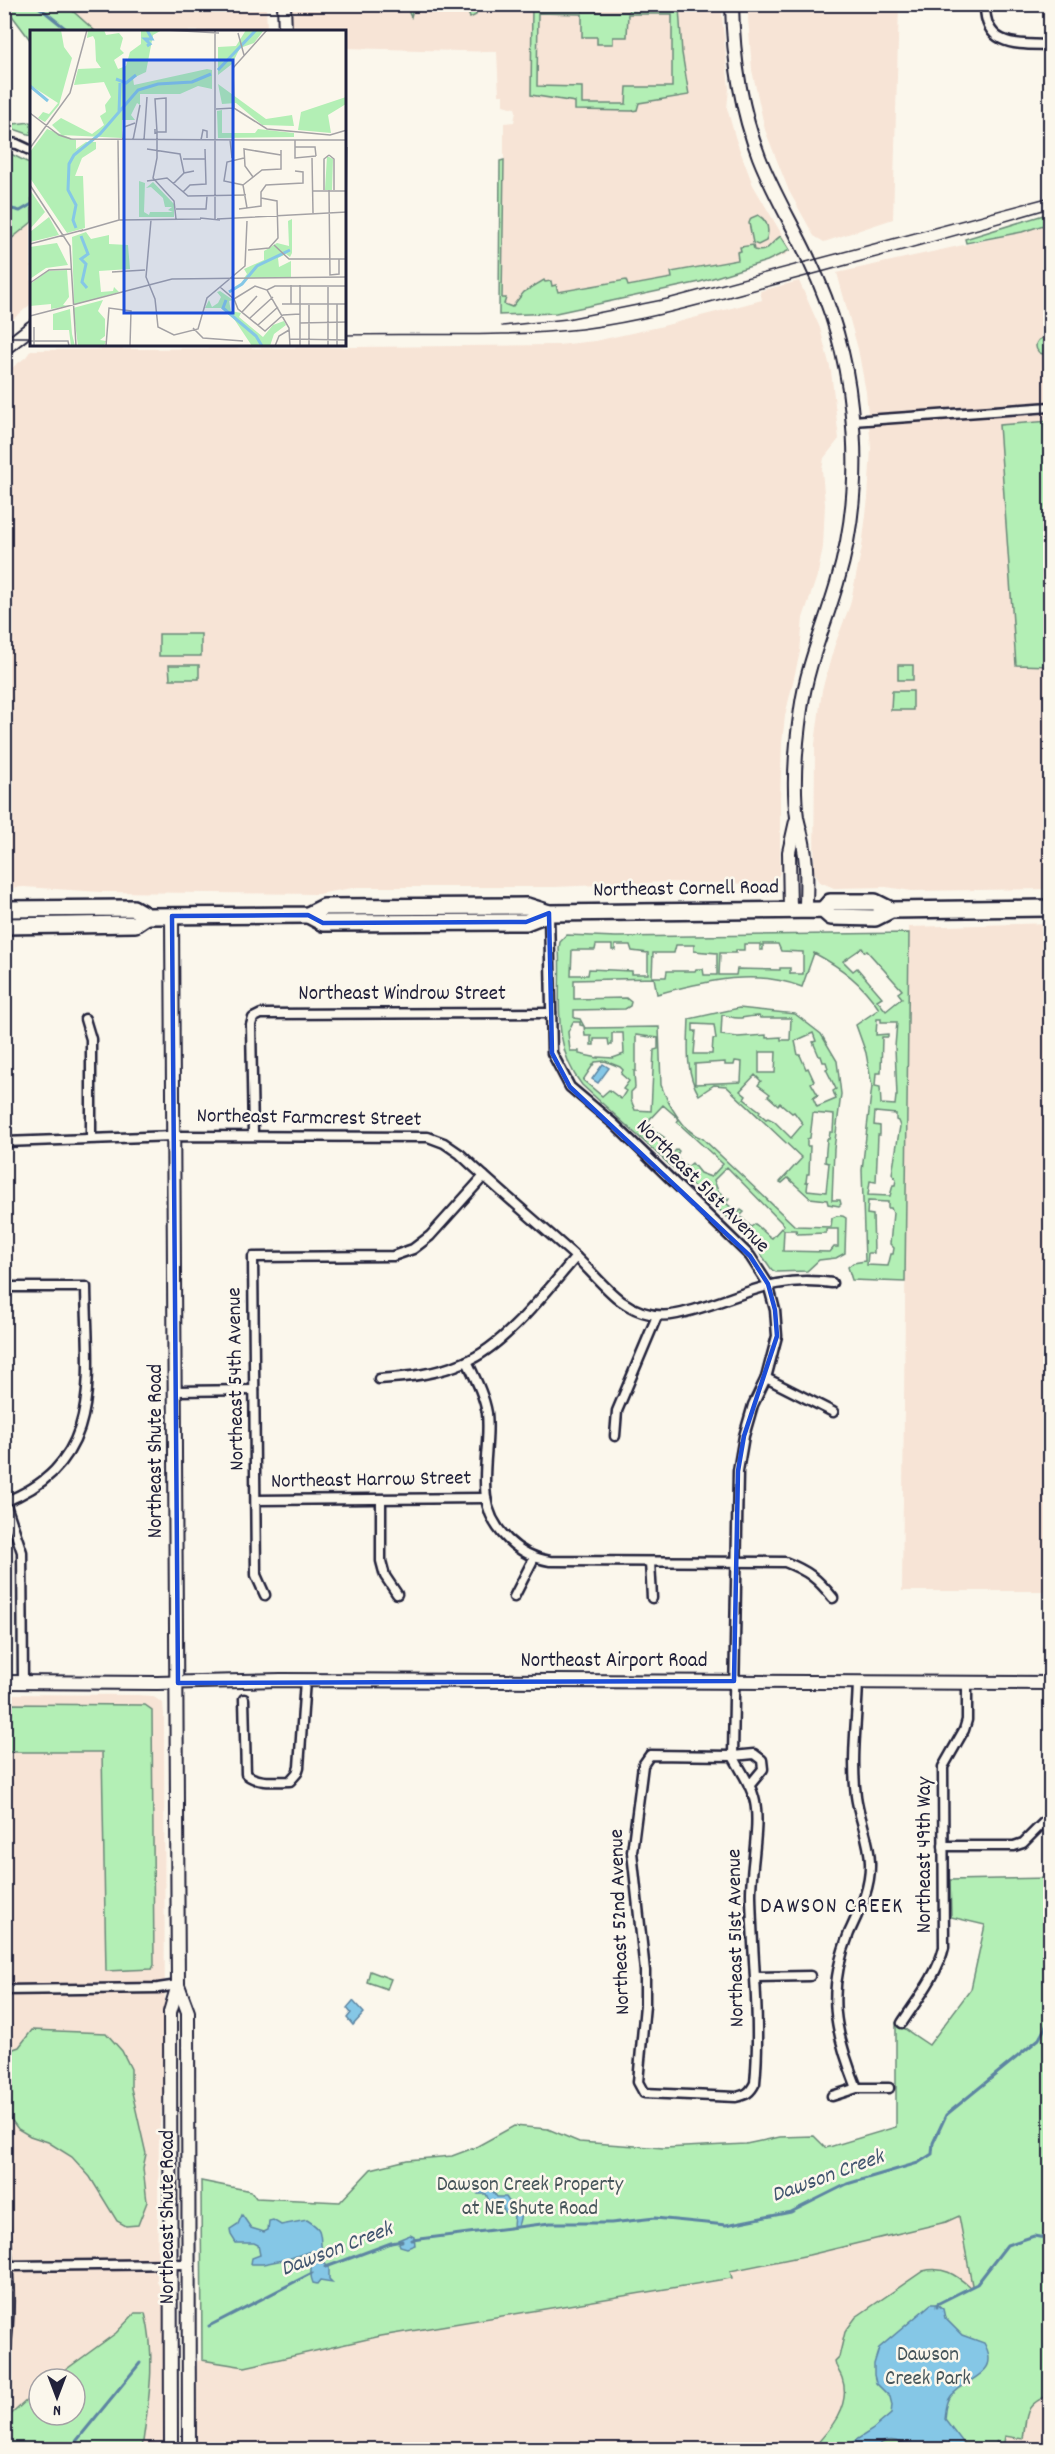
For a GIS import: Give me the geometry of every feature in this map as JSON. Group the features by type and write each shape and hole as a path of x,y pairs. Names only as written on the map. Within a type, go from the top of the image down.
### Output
{"highway":[{"name":"Northeast Cornell Road","path":"4,909 133,908 147,916 172,916 308,915 324,907 527,906 549,913 823,910 830,902 875,902 891,910 1050,908"},
{"name":"Northeast Cornell Road","path":"4,926 135,924 147,916"}],"street":[{"path":"284,4 285,30"},
{"path":"732,4 739,77 751,133 773,190 816,274 834,323 846,372 853,421 855,477 847,541 838,581 810,665 801,706 795,770 797,817 805,851 806,910"},
{"path":"985,4 985,17 993,33 1009,43 1050,45"},
{"path":"4,142 17,144 30,150"},
{"path":"4,349 30,329"},
{"path":"853,421 1050,407"},
{"path":"790,910 789,852 797,817"},
{"name":"Northeast 51st Avenue","path":"549,913 552,1053 570,1088 614,1124 750,1256 768,1284 775,1310 777,1335 766,1378 753,1405 744,1436 738,1471 735,1562 733,1756 749,1786 756,1808 751,1892 758,2021 752,2091"},
{"name":"Northeast Shute Road","path":"171,2450 170,2012 178,1985 172,916"},
{"name":"Northeast Windrow Street","path":"253,1135 251,1025 253,1018 261,1014 551,1013"},
{"path":"85,1019 92,1039 92,1137"},
{"name":"Northeast Farmcrest Street","path":"4,1142 92,1137 253,1135 428,1137 444,1143 460,1154 576,1257 621,1301 657,1316"},
{"name":"Northeast 54th Avenue","path":"265,1595 256,1575 253,1257 393,1256 413,1249 430,1236 484,1176"},
{"path":"379,1379 429,1374 467,1361 519,1322 576,1257"},
{"path":"615,1436 617,1411 657,1316 692,1310 768,1284 811,1280 832,1283"},
{"path":"4,1287 86,1287 87,1391 82,1423 67,1458 45,1480 26,1493 5,1502 22,1552 23,1683"},
{"path":"467,1361 480,1388 487,1414 486,1498 500,1531 513,1545 534,1558 550,1561 785,1562 818,1578 833,1598"},
{"path":"766,1378 833,1412"},
{"path":"176,1391 254,1390"},
{"name":"Northeast Harrow Street","path":"256,1500 486,1498"},
{"path":"381,1500 381,1561 385,1576 397,1594"},
{"path":"514,1597 534,1558"},
{"path":"650,1562 652,1598"},
{"path":"244,1699 244,1767 246,1774 263,1781 290,1781 299,1767 304,1680"},
{"name":"Northeast Airport Road","path":"4,1682 178,1683 304,1680 1050,1683"},
{"path":"857,2088 842,2051 835,1999 835,1978 840,1956 868,1886 871,1864 856,1797 854,1771 858,1682"},
{"name":"Northeast 49th Way","path":"902,2024 941,1958 944,1947 943,1767 964,1730 967,1712 967,1683"},
{"path":"733,1756 754,1754 762,1760 763,1769 749,1786"},
{"name":"Northeast 52nd Avenue","path":"733,1756 650,1755 643,1765 632,1852 645,1971 645,2005 638,2074 640,2090 652,2094 736,2097 752,2091"},
{"path":"943,1846 1014,1846 1023,1843 1050,1816"},
{"path":"756,1977 810,1976"},
{"path":"4,1990 138,1989 178,1985"},
{"name":"Northeast Shute Road","path":"178,1985 188,2012 189,2450"},
{"path":"832,2096 857,2088 889,2088"},
{"path":"4,2220 8,2266 8,2334 4,2358"},
{"path":"8,2266 188,2264"}],"highlighted area":[{"path":"549,913 552,1053 570,1087 750,1256 768,1284 775,1310 777,1336 744,1436 738,1471 734,1681 178,1683 172,916 308,915 323,923 526,922"}],"shaded area":[{"path":"66,5 266,5 267,30 94,30"},
{"path":"291,5 721,5 729,89 727,108 736,140 753,185 791,250 785,255 700,282 556,313 499,315 500,161 504,160 504,123 514,122 516,111 515,108 503,105 503,95 499,95 497,52 346,48 346,30 292,30"},
{"path":"747,5 899,5 893,219 824,242 814,236 789,191 765,130 752,70"},
{"path":"30,223 30,305 12,320 5,320 5,244"},
{"path":"1050,223 1050,421 1000,425 1016,665 1050,666 1050,889 912,891 886,887 834,888 820,882 814,872 815,744 822,690 834,647 850,605 862,547 871,448 866,392 858,349 837,273 1022,232"},
{"path":"799,281 820,328 831,371 839,439 824,458 822,470 825,504 823,547 818,573 803,618 800,652 785,716 780,799 780,872 775,883 763,887 758,884 666,882 555,887 358,887 318,894 101,892 5,888 4,374 26,357 31,350 558,345 595,341 659,327 762,300 760,291"},
{"path":"1050,923 1050,1591 902,1591 909,927"},
{"path":"5,1694 137,1695 152,1696 163,1703 165,2072 159,2135 157,2282 165,2296 165,2449 5,2450"},
{"path":"1050,2199 1050,2449 197,2449 197,2361"}],"green space":[{"path":"409,4 477,5 476,15 470,18 467,9 413,9 411,17"},
{"path":"4,5 66,5 94,30 30,30 30,40"},
{"path":"532,5 579,6 582,7 583,12 628,12 630,7 679,7 682,53 689,95 639,103 637,110 632,111 575,110 575,102 531,95","holes":["538,13 582,14 582,37 597,37 597,44 613,44 613,37 627,37 628,14 672,14 672,87 627,87 626,104 582,104 582,87 537,86"]},
{"path":"30,122 30,135 5,126"},
{"path":"5,153 9,153 30,164 30,224 5,244"},
{"path":"504,160 502,298 506,298 504,304 512,307 524,292 544,280 545,282 551,281 552,286 556,285 558,292 626,280 628,286 672,278 671,272 738,260 737,252 741,251 740,247 753,245 754,250 763,250 781,236 790,250 767,261 700,282 556,313 499,315 500,161"},
{"path":"1050,213 1050,223 1022,232 966,243 965,239"},
{"path":"758,215 766,223 768,233 766,241 758,245 753,243 749,223 751,218"},
{"path":"1041,338 1047,338 1052,346 1050,352 1041,354 1036,349 1036,343"},
{"path":"1050,421 1050,666 1016,665 999,425"},
{"path":"159,634 201,634 201,656 159,656"},
{"path":"169,665 199,665 199,679 170,679"},
{"path":"898,665 913,665 913,680 898,680"},
{"path":"892,691 913,691 913,710 891,710"},
{"path":"909,933 905,1282 852,1280 848,1267 853,1263 865,1261 862,1170 872,1086 866,1053 856,1025 879,1009 866,991 834,964 814,953 802,987 766,978 747,978 693,985 657,994 654,978 574,980 574,999 626,998 631,1002 630,1006 625,1009 574,1010 574,1018 580,1019 584,1026 585,1028 659,1027 661,1085 672,1108 689,1130 702,1138 795,1226 831,1227 832,1218 840,1216 846,1218 845,1253 836,1258 819,1260 807,1271 776,1272 737,1226 582,1085 572,1070 561,1036 560,1019 559,948 560,942 567,935 616,937","holes":["744,944 760,944 760,950 763,950 763,944 778,944 781,951 803,952 803,974 790,974 790,968 780,968 780,970 737,969 736,975 719,975 720,953 736,953 736,950 744,950","596,945 612,945 612,950 615,950 615,945 630,945 632,951 648,953 648,974 589,969 588,975 571,975 572,950 595,950","676,945 694,945 694,951 717,953 717,975 704,975 703,969 696,969 695,971 667,971 666,977 652,977 653,953 674,953","862,948 902,990 898,993 902,998 886,1011 877,1000 882,997 857,968 853,971 843,961","877,1019 881,1019 881,1022 897,1022 895,1105 881,1104 880,1087 875,1086 876,1073 881,1073 882,1037 888,1037 888,1034 876,1035","573,1022 580,1022 580,1025 584,1026 585,1036 591,1036 591,1045 594,1045 594,1039 608,1039 609,1045 612,1045 612,1033 623,1033 624,1054 613,1058 598,1058 579,1054 579,1051 570,1051 568,1032","636,1035 658,1038 658,1049 654,1050 651,1111 635,1110 631,1100 631,1092 635,1088 634,1071 636,1071","605,1061 620,1067 623,1070 621,1074 629,1081 623,1089 626,1091 621,1099 609,1090 602,1096 583,1080 595,1062","663,1105 679,1119 677,1122 723,1164 711,1177 700,1173 692,1163 687,1167 676,1156 679,1151 677,1149 673,1153 662,1142 665,1138 654,1130 649,1120","875,1112 896,1114 896,1120 900,1126 892,1174 896,1179 890,1196 868,1195 870,1181 876,1182 880,1126 874,1125","727,1167 784,1225 772,1238 755,1224 751,1227 740,1216 744,1212 741,1210 738,1213 726,1203 729,1199 718,1191 714,1180","868,1201 888,1202 888,1208 891,1208 893,1213 890,1244 894,1248 888,1266 867,1265 868,1253 874,1253 873,1215 867,1214","826,1229 838,1229 838,1247 834,1247 830,1252 783,1251 784,1230 796,1230 797,1234 826,1233"]},
{"path":"739,1008 795,1014 821,1034 837,1061 841,1094 834,1149 832,1200 840,1200 839,1206 828,1204 827,1200 810,1198 788,1178 780,1182 802,1158 726,1086 714,1085 699,1095 689,1068 689,1019","holes":["722,1015 738,1018 759,1016 760,1018 791,1018 790,1040 781,1040 781,1037 766,1038 766,1035 738,1037 721,1035","693,1024 714,1025 716,1039 713,1039 712,1054 694,1054 696,1031 693,1031","813,1033 816,1041 813,1042 819,1056 823,1062 826,1062 828,1068 826,1069 836,1089 833,1091 836,1099 817,1107 813,1098 818,1095 811,1083 814,1081 798,1055 795,1041","759,1052 776,1052 775,1073 759,1073","735,1061 742,1062 741,1082 695,1084 695,1064 725,1062 725,1065 734,1065","755,1075 761,1081 758,1085 770,1094 768,1096 778,1105 780,1103 792,1113 794,1112 803,1124 791,1138 774,1121 766,1119 759,1113 760,1111 744,1099 746,1096 740,1091","813,1113 834,1115 833,1132 830,1132 829,1139 827,1139 825,1162 829,1163 826,1192 807,1190 810,1146 807,1146 807,1139 810,1138"]},
{"path":"5,1704 145,1705 152,1710 154,1965 152,1969 106,1971 102,1752 5,1752"},
{"path":"1050,1878 1050,2395 1031,2406 1026,2416 1023,2439 1005,2436 1003,2449 996,2441 998,2449 812,2449 832,2426 841,2408 844,2388 835,2361 839,2357 845,2332 856,2317 923,2271 943,2270 970,2287 972,2285 959,2216 946,2222 809,2255 730,2271 732,2278 381,2336 245,2367 202,2360 201,2181 251,2191 256,2198 340,2202 371,2169 407,2160 452,2156 476,2147 514,2126 548,2129 579,2142 664,2148 746,2144 780,2137 814,2136 826,2148 896,2127 896,2023 929,2045 971,1989 985,1925 951,1917 950,1880"},
{"path":"370,1971 391,1979 387,1989 367,1982"},
{"path":"32,2030 106,2033 122,2051 131,2069 131,2088 146,2154 143,2168 147,2202 138,2225 126,2226 117,2221 90,2177 72,2157 48,2142 18,2129 10,2118 5,2117 5,2052 19,2047"},
{"path":"135,2313 145,2313 149,2330 151,2364 142,2449 5,2449 5,2420 27,2400 27,2427 87,2427 87,2367 69,2367 116,2333"}],"water":[{"path":"603,1064 609,1068 598,1083 592,1079"},
{"path":"353,2001 364,2013 353,2025 347,2018 351,2013 347,2008"},
{"path":"471,2184 479,2184 487,2190 491,2189 497,2197 506,2197 512,2206 516,2207 519,2203 523,2206 517,2227 513,2227 514,2215 510,2212 506,2213 499,2203 490,2203 486,2194 478,2194"},
{"path":"242,2215 251,2228 264,2232 268,2230 269,2221 273,2220 281,2225 307,2220 312,2223 320,2233 321,2249 325,2264 329,2267 329,2279 332,2282 320,2280 317,2284 313,2283 311,2251 288,2259 251,2264 252,2258 260,2255 258,2245 236,2243 231,2235 230,2229 238,2224"},
{"path":"410,2235 414,2237 415,2245 407,2248 400,2246 398,2240"},
{"path":"931,2304 937,2304 943,2309 945,2318 962,2335 984,2343 988,2354 989,2362 986,2369 958,2389 947,2404 945,2419 962,2441 965,2449 926,2451 897,2441 885,2441 876,2449 850,2449 850,2444 891,2414 890,2397 876,2383 874,2375 874,2364 879,2348"}],"waterway":[{"path":"35,4 68,30"},
{"path":"4,207 20,211 30,205"},
{"name":"Dawson Creek","path":"412,2240 550,2223 611,2223 655,2218 726,2225 791,2212 847,2184 918,2163 932,2154 933,2143 946,2115 1039,2039 1050,2019"},
{"path":"937,2307 937,2304 977,2284 1007,2245 1034,2236 1050,2239"},
{"name":"Dawson Creek","path":"326,2267 402,2241"},
{"name":"Dawson Creek","path":"209,2326 312,2273"},
{"name":"Dawson Creek","path":"69,2450 140,2363"}],"tram line":[{"path":"502,326 567,319 667,299 1050,197"},
{"path":"346,335 551,332 607,325 711,302 1050,208"},
{"path":"4,337 30,337"}],"district":[{"name":"DAWSON CREEK","path":"832,1907"}],"park label":[{"name":"Dawson Creek Property at NE Shute Road","path":"530,2198"},
{"name":"Dawson Creek Park","path":"928,2368"}]}
